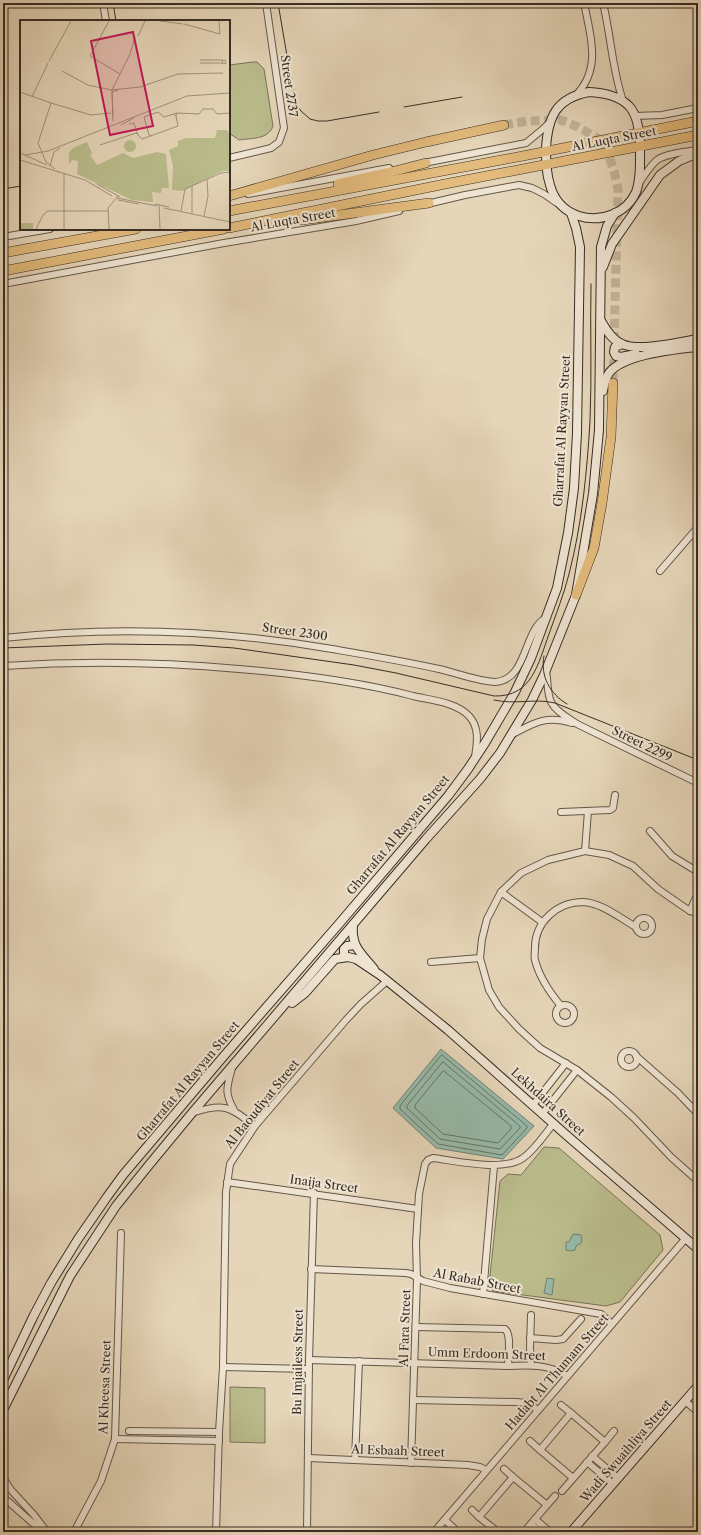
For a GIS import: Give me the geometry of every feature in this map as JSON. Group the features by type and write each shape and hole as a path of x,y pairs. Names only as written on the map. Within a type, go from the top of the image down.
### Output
{"main road":[{"path":"589,92 601,93 613,96 623,102 632,110 639,133 640,147 636,192 629,202 615,214 608,217 593,219 571,213 559,204 550,185 546,165 549,123 560,105 578,94 589,92"},
{"name":"Al Luqta Street","path":"230,209 546,151 698,121"},
{"path":"230,196 373,155 504,125"},
{"name":"Al Luqta Street","path":"230,228 698,135"},
{"path":"602,272 612,244 660,175 679,161 698,153"},
{"path":"230,209 426,163"},
{"path":"3,271 221,230 237,230 327,216 429,203"},
{"name":"Gharrafat Al Rayyan Street","path":"3,1380 34,1315 55,1277 78,1239 124,1175 223,1057 448,796 474,760 515,692 531,658 557,588 568,533 575,472 577,433 580,247 571,213"},
{"name":"Gharrafat Al Rayyan Street","path":"3,1410 70,1276 116,1206 192,1113 283,1009 426,839 480,779 511,736 532,700 546,670 576,595 593,494 599,413 602,272 601,247 607,226 615,214"},
{"path":"3,253 130,230"},
{"path":"3,247 68,241"},
{"path":"3,275 19,269"},
{"path":"601,320 612,337 622,344 630,346 648,346 698,339"},
{"path":"622,344 615,347 614,352 616,356 698,347"},
{"path":"599,413 604,384 606,378 613,369 654,352"},
{"path":"576,595 594,548 602,503 611,437 613,383"},
{"path":"283,1009 305,993 335,959 344,957 344,950 347,946 355,945 353,925"},
{"name":"Lekhdaira Street","path":"355,945 380,976"},
{"name":"Lekhdaira Street","path":"344,957 356,960 380,976 448,1030 698,1249"},
{"name":"Wadi Swuaihliya Street","path":"571,1532 698,1386"}],"street":[{"path":"103,3 106,20"},
{"name":"Street 2737","path":"230,158 271,148 279,142 284,128 266,3"},
{"path":"578,94 589,76 593,54 584,3"},
{"path":"603,3 612,51 614,74 623,102"},
{"name":"Al Luqta Street","path":"634,116 662,115 698,108"},
{"path":"230,196 426,163 526,143 549,123"},
{"path":"637,186 658,159 698,150"},
{"name":"Al Luqta Street","path":"3,284 224,243 356,221 465,195 519,185 527,186 538,191 559,204"},
{"path":"3,237 44,230"},
{"path":"660,571 698,527"},
{"name":"Street 2300","path":"3,638 47,633 111,630 190,633 269,639 390,659 494,682 506,679 514,672 521,661 538,623 546,618"},
{"path":"3,666 118,662 193,665 295,674 346,681 453,706 461,710 469,716 476,729 477,742 474,760"},
{"name":"Street 2299","path":"546,670 549,697 552,704 562,714 577,724 698,783"},
{"name":"Street 2299","path":"511,736 531,725 547,719 560,719 577,724"},
{"path":"561,812 610,810 613,808 615,795"},
{"path":"585,851 588,810"},
{"path":"650,831 672,856 698,872"},
{"path":"698,912 690,911 658,889 633,866 609,855 585,851 548,860 521,873 501,892 487,920 482,939 480,958 489,990 499,1008 519,1029 540,1048 577,1070 611,1097 634,1118 671,1157 698,1181"},
{"path":"501,892 542,922"},
{"path":"690,911 698,893"},
{"path":"561,1006 540,972 535,959 535,941 542,922 554,911 570,904 584,902 599,906 627,922 636,924"},
{"path":"431,962 480,958"},
{"name":"Al Baoudiyat Street","path":"216,1532 219,1432 223,1367 227,1182 230,1164 255,1126 346,1020 361,1004 387,981"},
{"path":"555,998 556,1011 557,1018 562,1023 570,1022 573,1019 574,1015 572,1007 567,1005 561,1006 556,1011"},
{"path":"646,1065 635,1065 630,1067 624,1066 620,1059 623,1054 628,1051 632,1052 678,1093 698,1114"},
{"path":"635,1065 636,1056"},
{"path":"533,1106 566,1063"},
{"name":"Gharrafat Al Rayyan Street","path":"232,1067 228,1081 227,1094 234,1110"},
{"path":"542,1113 577,1070"},
{"path":"544,1093 552,1095 553,1100"},
{"name":"Gharrafat Al Rayyan Street","path":"192,1113 214,1107 234,1110 255,1126"},
{"path":"483,1294 494,1166 511,1163 523,1158 554,1123"},
{"name":"Al Fara Street","path":"411,1463 416,1327 416,1252 419,1194 423,1169 428,1160 434,1158 494,1166"},
{"name":"Inaija Street","path":"227,1182 418,1208"},
{"name":"Bu Imjailess Street","path":"307,1532 309,1360 314,1193"},
{"name":"Al Kheesa Street","path":"74,1532 101,1481 115,1440 121,1233"},
{"name":"Hadabt Al Thumam Street","path":"434,1532 686,1238"},
{"name":"Al Rabab Street","path":"311,1269 406,1273 411,1274 417,1279 450,1288 601,1314 612,1324"},
{"path":"529,1365 531,1315"},
{"path":"530,1338 556,1340 563,1339 581,1319"},
{"path":"416,1327 505,1329 509,1336 508,1366"},
{"name":"Umm Erdoom Street","path":"309,1360 508,1366 529,1365 551,1368 567,1376"},
{"path":"355,1460 359,1361"},
{"path":"223,1367 309,1369"},
{"path":"413,1400 516,1402 527,1403 538,1410"},
{"path":"685,1401 698,1412"},
{"path":"561,1405 605,1442"},
{"path":"540,1450 571,1413"},
{"path":"129,1431 219,1432"},
{"path":"562,1491 614,1431"},
{"path":"115,1440 219,1441"},
{"path":"530,1441 574,1478"},
{"path":"592,1456 615,1481"},
{"name":"Al Esbaah Street","path":"308,1458 468,1465 480,1467 486,1470"},
{"path":"587,1462 615,1481"},
{"path":"504,1469 547,1505"},
{"path":"480,1517 513,1477"},
{"path":"3,1478 11,1490 34,1515 46,1532"},
{"path":"524,1532 555,1496"},
{"path":"3,1497 43,1532"},
{"path":"472,1510 498,1532"},
{"path":"445,1520 458,1532"},
{"path":"533,1522 541,1532"},
{"path":"533,1522 550,1532"}],"shaded area":[{"path":"257,62 264,69 273,126 271,131 259,138 239,140 230,134 230,65"},
{"path":"544,1147 559,1148 660,1235 663,1250 620,1302 606,1306 493,1291 489,1285 500,1181 508,1174 521,1175"},
{"path":"230,1387 265,1388 265,1443 230,1442"}],"water":[{"path":"441,1049 534,1126 503,1159 436,1148 393,1108"},
{"path":"573,1234 581,1235 581,1243 576,1246 575,1250 566,1250 566,1242 569,1242"},
{"path":"547,1278 554,1279 552,1295 544,1293"}],"tunnel":[{"path":"504,125 528,121 561,120 578,127 597,138 608,153 618,189 613,383"}],"tram line":[{"path":"113,3 116,20"},
{"path":"278,3 293,91 298,107 301,111 310,119 318,121 327,121 379,112"},
{"path":"404,107 462,97"},
{"path":"3,189 20,186"},
{"path":"3,648 107,644 193,645 234,648 354,665 396,673 494,696 507,695 517,691 532,677 537,667 565,589 574,555 581,517 590,421 591,284"},
{"path":"544,656 544,671 548,684 551,690 567,704"},
{"path":"494,700 509,702 540,701 555,703 698,760"}]}
